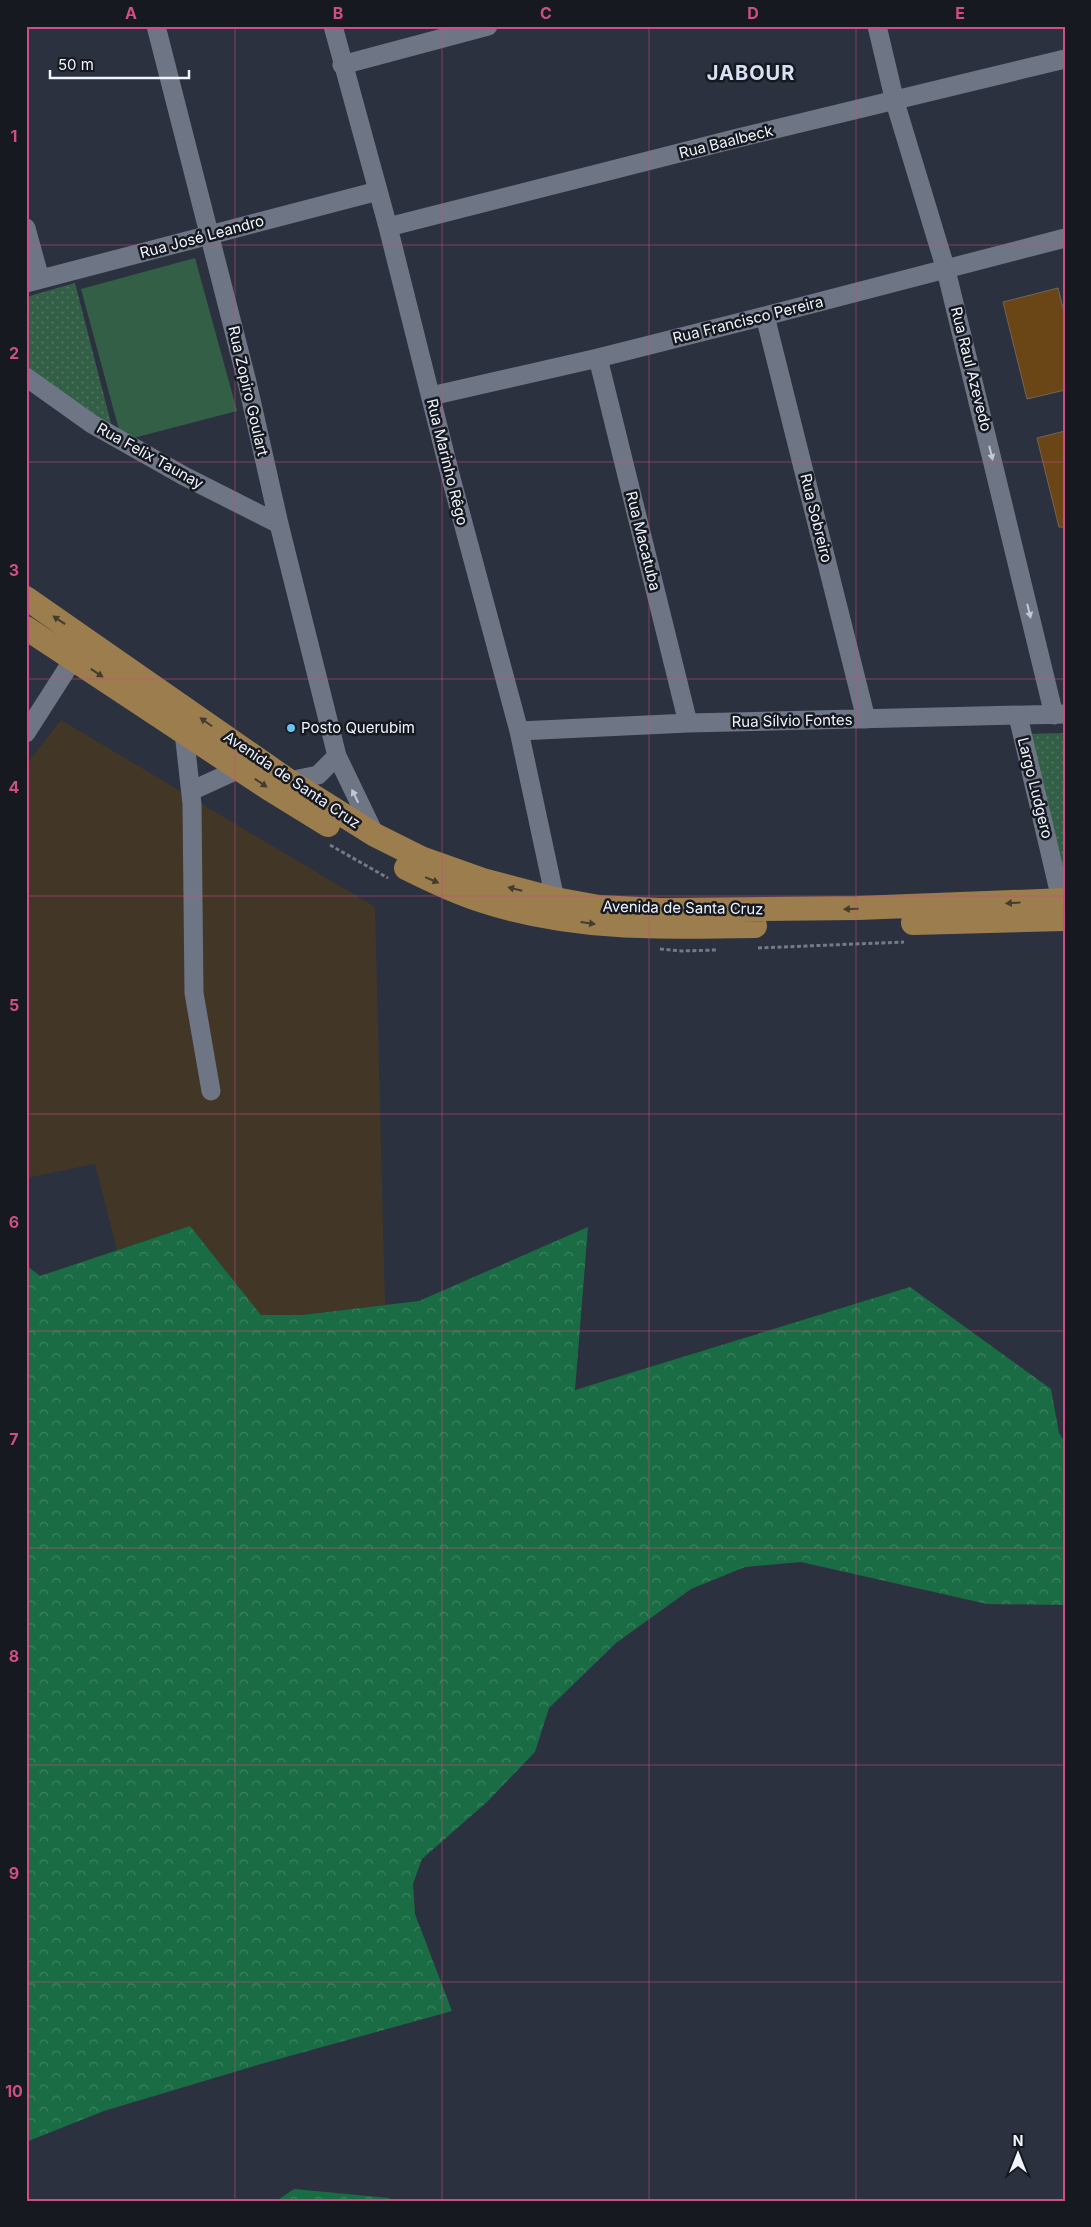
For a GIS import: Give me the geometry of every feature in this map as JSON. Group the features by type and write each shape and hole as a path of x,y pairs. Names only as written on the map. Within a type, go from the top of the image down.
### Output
{"main road":[{"name":"Avenida de Santa Cruz","path":"26,598 289,781 375,835 421,858 483,880 554,899 599,907 660,910 858,908 1064,910"},
{"name":"Avenida de Santa Cruz","path":"26,628 239,769 367,848 417,873 482,901 551,918 603,925 676,928 1064,910"}],"street":[{"name":"Rua Zopiro Goulart","path":"156,26 247,382 279,524 337,756 375,835"},
{"name":"Rua Marinho Rêgo","path":"333,26 342,65 388,227 430,396 519,731 554,899"},
{"path":"342,65 488,26"},
{"name":"Rua Raul Azevedo","path":"877,26 895,102 946,270 1059,715"},
{"name":"Rua Baalbeck","path":"388,227 738,138 895,102 1065,59"},
{"name":"Rua José Leandro","path":"33,281 210,236 378,190"},
{"path":"26,228 33,281"},
{"name":"Rua Francisco Pereira","path":"430,396 598,358 1065,238"},
{"name":"Rua Sobreiro","path":"765,316 866,719"},
{"name":"Rua Macatuba","path":"598,358 688,723"},
{"name":"Rua Felix Taunay","path":"26,377 92,424 184,476 279,524"},
{"path":"26,733 74,658"},
{"name":"Rua Sílvio Fontes","path":"519,731 688,723 1059,715"},
{"name":"Largo Ludgero","path":"1018,716 1064,910"},
{"path":"184,732 191,791 194,993 211,1091"},
{"path":"289,781 318,775 337,756"},
{"path":"191,791 239,769"}],"shaded area":[{"path":"61,720 375,907 385,1305 302,1315 261,1315 190,1226 117,1250 95,1164 26,1178 26,765"}],"green space":[{"path":"195,258 237,411 122,441 81,289"},
{"path":"75,283 113,431 26,372 26,297"},
{"path":"1065,733 1065,874 1026,734"},
{"path":"190,1226 261,1315 302,1315 419,1301 588,1227 575,1390 910,1287 1051,1389 1059,1433 1065,1443 1065,1605 987,1604 801,1562 745,1567 691,1589 616,1643 549,1708 535,1752 487,1802 422,1859 413,1884 415,1914 452,2011 261,2064 104,2111 26,2142 26,1265 40,1276"},
{"path":"294,2189 389,2198 392,2201 276,2201"}],"building":[{"path":"1058,288 1065,316 1065,390 1027,399 1003,302"},
{"path":"1065,431 1065,527 1059,527 1037,438"}],"place":[{"name":"Posto Querubim","path":"291,728"}],"district":[{"name":"JABOUR","path":"751,73"}]}
